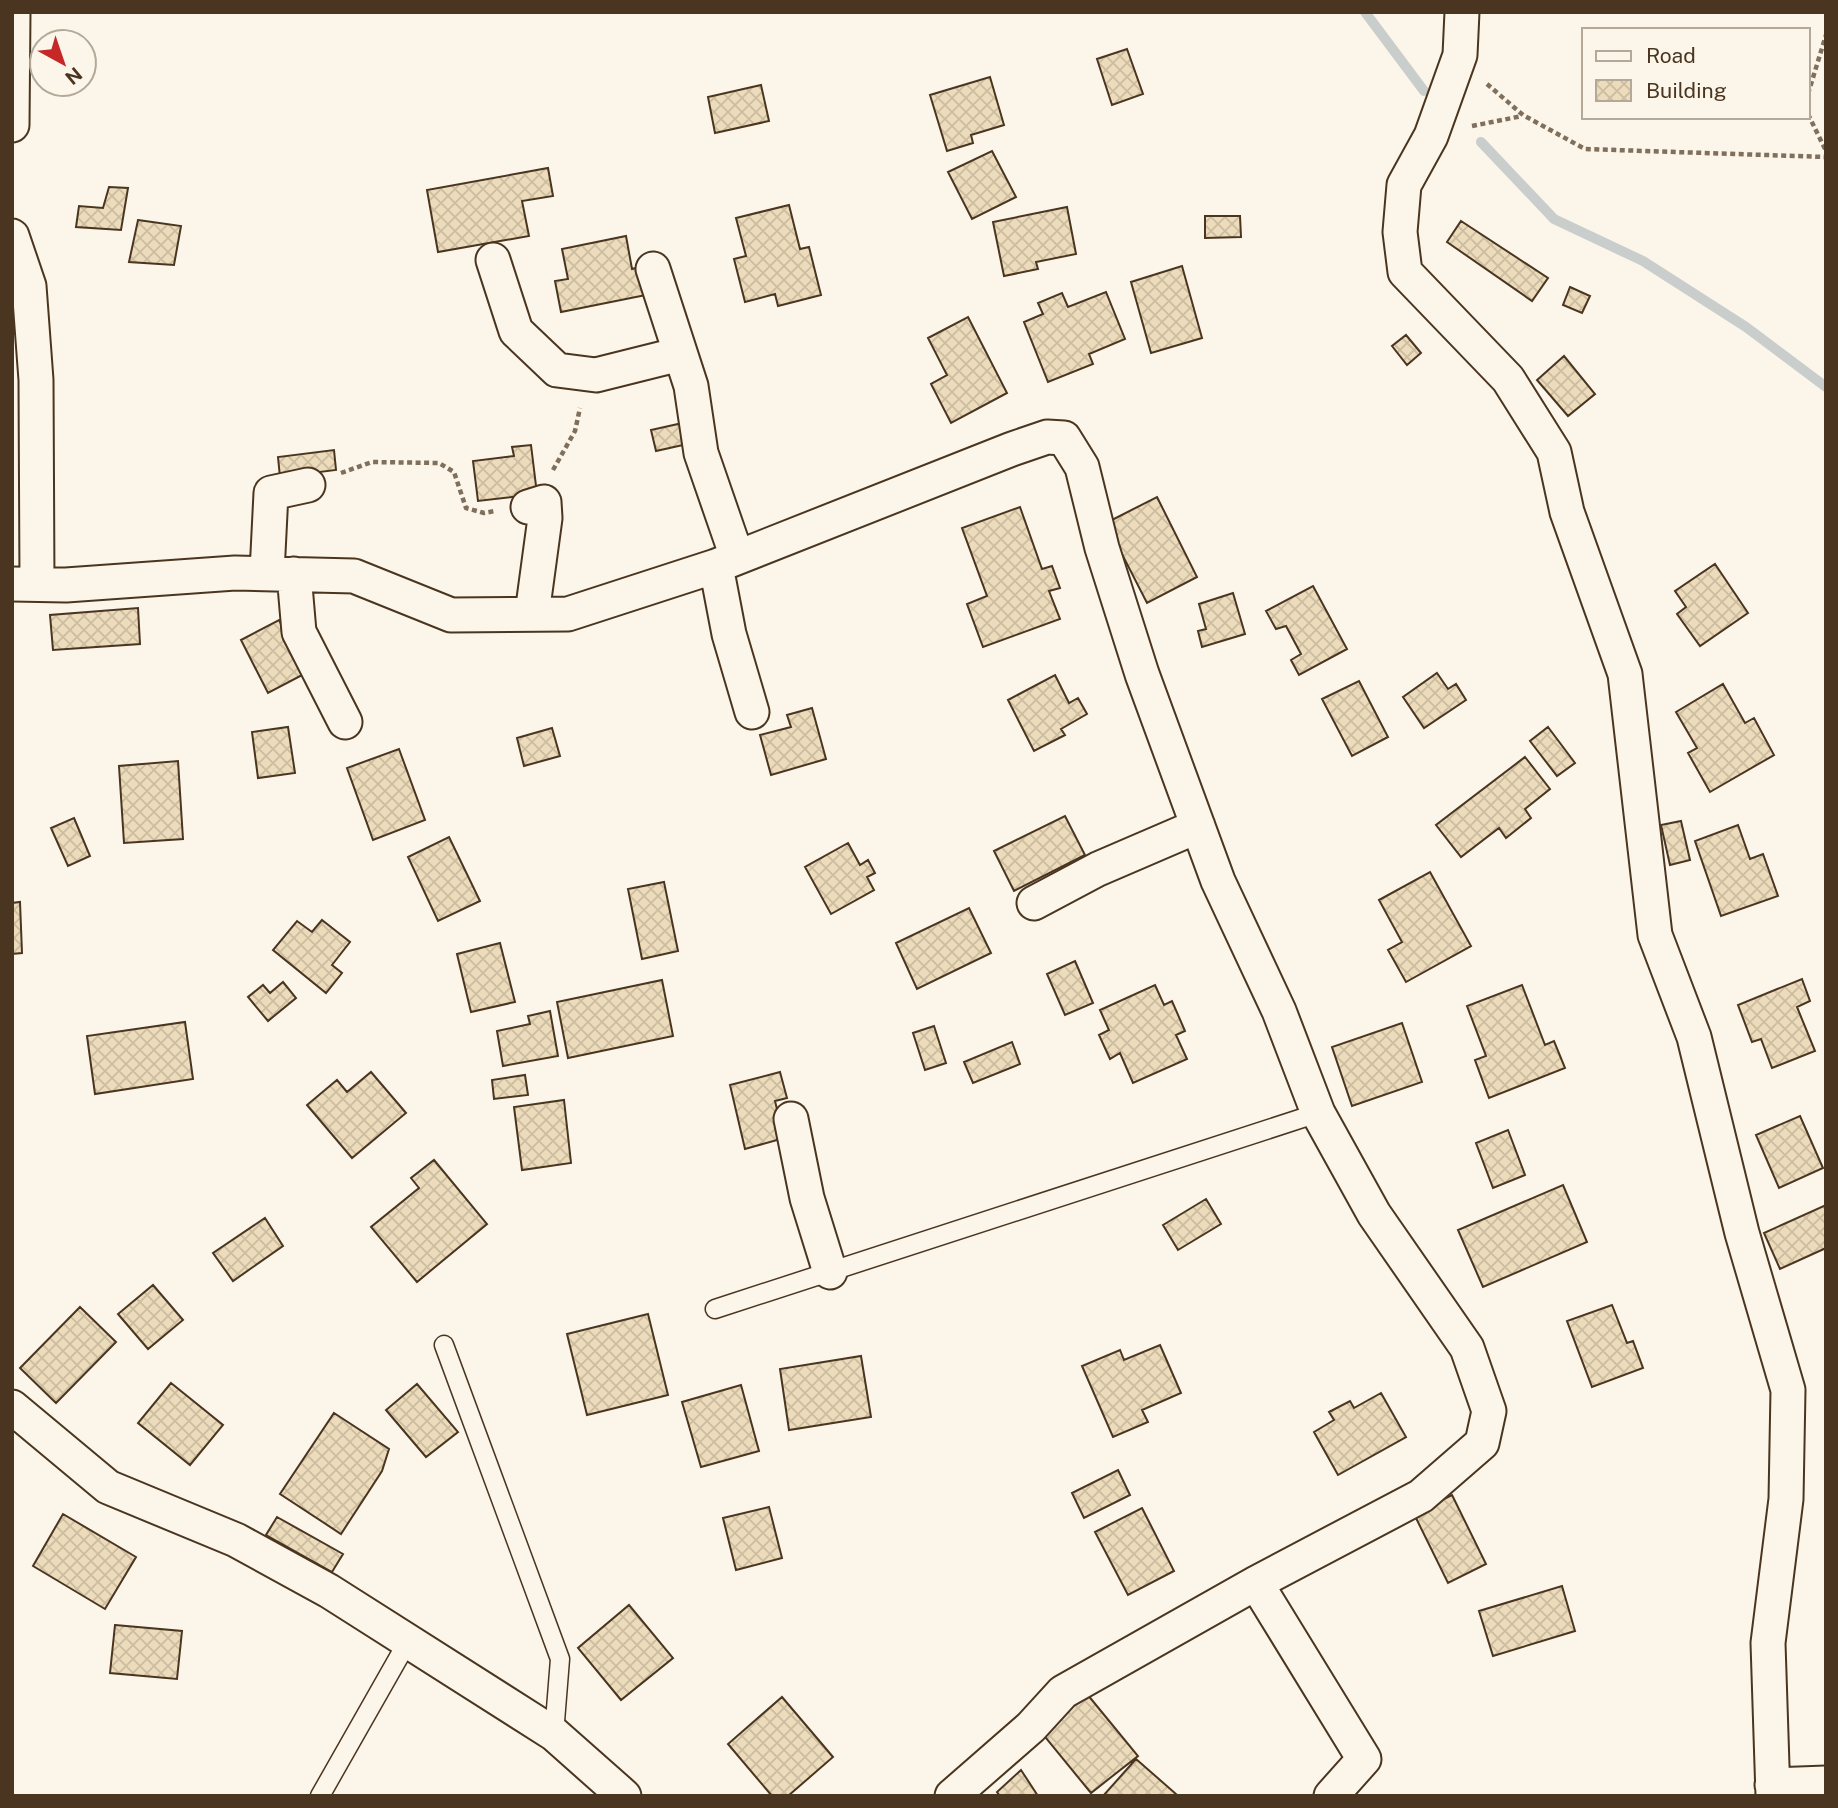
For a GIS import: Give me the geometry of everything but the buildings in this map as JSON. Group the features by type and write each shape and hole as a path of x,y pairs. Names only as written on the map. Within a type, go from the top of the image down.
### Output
{"street":[{"path":"12,125 13,12"},
{"path":"1462,12 1460,55 1431,136 1404,185 1400,232 1405,272 1508,379 1554,452 1567,512 1625,674 1655,935 1694,1037 1742,1233 1788,1390 1786,1499 1768,1643 1772,1790 1826,1783"},
{"path":"12,236 29,285 36,380 25,584 280,574 354,576 451,615 568,614 726,562 1047,437 1064,438 1082,467 1102,548 1142,674 1218,881 1279,1011 1318,1114 1374,1214 1468,1348 1489,1411 1482,1443 1421,1496 1256,1583 1063,1692 1031,1727 952,1796"},
{"path":"493,260 516,331 556,370 596,375 680,354"},
{"path":"653,269 691,386 701,453 726,562 729,634 752,712"},
{"path":"308,485 271,493 280,574 299,632 345,722"},
{"path":"532,614 545,517 536,504"},
{"path":"1034,903 1098,869 1198,826"},
{"path":"790,1119 807,1198 830,1272"},
{"path":"12,1406 108,1487 236,1540 329,1591 554,1734 624,1796"},
{"path":"1256,1583 1364,1759 1331,1796"}],"lane":[{"path":"715,1309 1318,1114"},
{"path":"444,1346 560,1659 554,1734"},
{"path":"320,1796 408,1641"}],"path":[{"path":"1810,87 1826,35"},
{"path":"1460,55 1497,95 1523,116 1585,149 1826,158"},
{"path":"1810,118 1826,151"},
{"path":"308,485 372,462 439,463 454,472 466,508 484,513 536,504 575,431 581,404 574,373"}],"waterway":[{"path":"1365,12 1424,91"},
{"path":"1481,142 1554,219 1643,261 1746,327 1826,387"}]}
